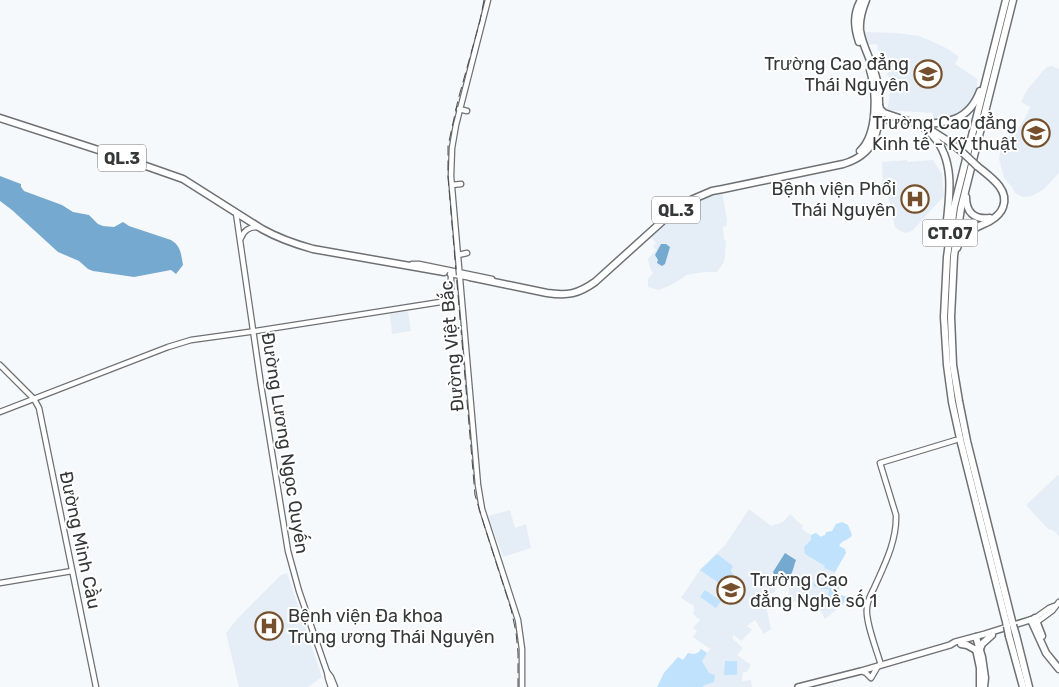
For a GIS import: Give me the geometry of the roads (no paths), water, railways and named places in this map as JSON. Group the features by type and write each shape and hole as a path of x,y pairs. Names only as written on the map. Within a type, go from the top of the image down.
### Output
{"highway":[{"name":"QL.3","path":"861,0 856,11 855,24 857,37 871,75 876,104"},
{"name":"QL.3","path":"470,276 554,290 580,290 667,217 691,200 718,190 765,178 844,161 867,147 870,137 875,130 877,80 860,31 860,17 866,0"},
{"name":"CT.07","path":"1006,0 954,207 947,257 944,317 947,365 954,410 1010,625"},
{"name":"CT.07","path":"1013,0 961,208 954,256 951,317 954,365 959,401 1010,625 1022,687"},
{"path":"918,124 945,123 956,119 968,110 979,94 999,27"},
{"path":"875,130 879,116 876,112 876,104"},
{"path":"876,104 889,117"},
{"path":"879,116 882,114 902,119 934,131 961,151 997,183 1002,190 1004,205 998,215 992,220 969,230 962,238 956,250 952,286"},
{"path":"875,130 882,121 889,117"},
{"name":"QL.3","path":"0,118 170,174 190,184 262,229 298,244 313,249 444,271"},
{"path":"982,122 966,204 968,210 977,218 986,219 998,215"},
{"path":"918,124 933,135 948,163 949,195 944,258 944,317"},
{"path":"1034,621 1046,653 1059,669"},
{"path":"1034,621 1032,628 1038,632 1059,663"},
{"path":"978,650 992,635"},
{"name":"CT.07","path":"1012,636 1030,687"},
{"path":"975,639 980,668 980,687"},
{"path":"961,644 978,650 982,657 984,687"}],"main road":[{"path":"950,645 961,644 1034,621"},
{"path":"798,687 860,671 952,643 992,635 1034,621"}],"street":[{"name":"Đường Việt Bắc","path":"488,0 459,109 451,162 452,185 478,485 482,509 518,620 522,649 522,687"},
{"path":"459,109 467,111"},
{"path":"452,185 461,184"},
{"name":"Đường Lương Ngọc Quyến","path":"236,213 288,551 299,591 328,678 333,687"},
{"path":"240,242 242,234 249,228 262,229"},
{"path":"458,255 466,253"},
{"path":"412,265 419,264 503,283"},
{"path":"412,265 451,274 460,274"},
{"path":"0,412 189,340 447,301 451,297 451,274"},
{"path":"0,365 34,399"},
{"name":"Đường Minh Cầu","path":"34,399 38,408 96,687"},
{"path":"860,671 866,673 871,678 880,665 867,618 867,607 888,556 895,533 896,515 880,463 956,440"},
{"path":"0,583 72,571"},
{"path":"1034,621 1057,604"}],"railway":[{"path":"484,0 448,146 448,177 475,495 511,609 518,653 518,687"}],"place":[{"name":"Trường Cao đẳng Thái Nguyên","path":"928,74"},
{"name":"Trường Cao đẳng Kinh tế - Kỹ thuật","path":"1036,133"},
{"name":"Bệnh viện Phổi Thái Nguyên","path":"915,199"},
{"name":"Trường Cao đẳng Nghề số 1","path":"731,590"},
{"name":"Bệnh viện Đa khoa Trung ương Thái Nguyên","path":"269,626"}]}
